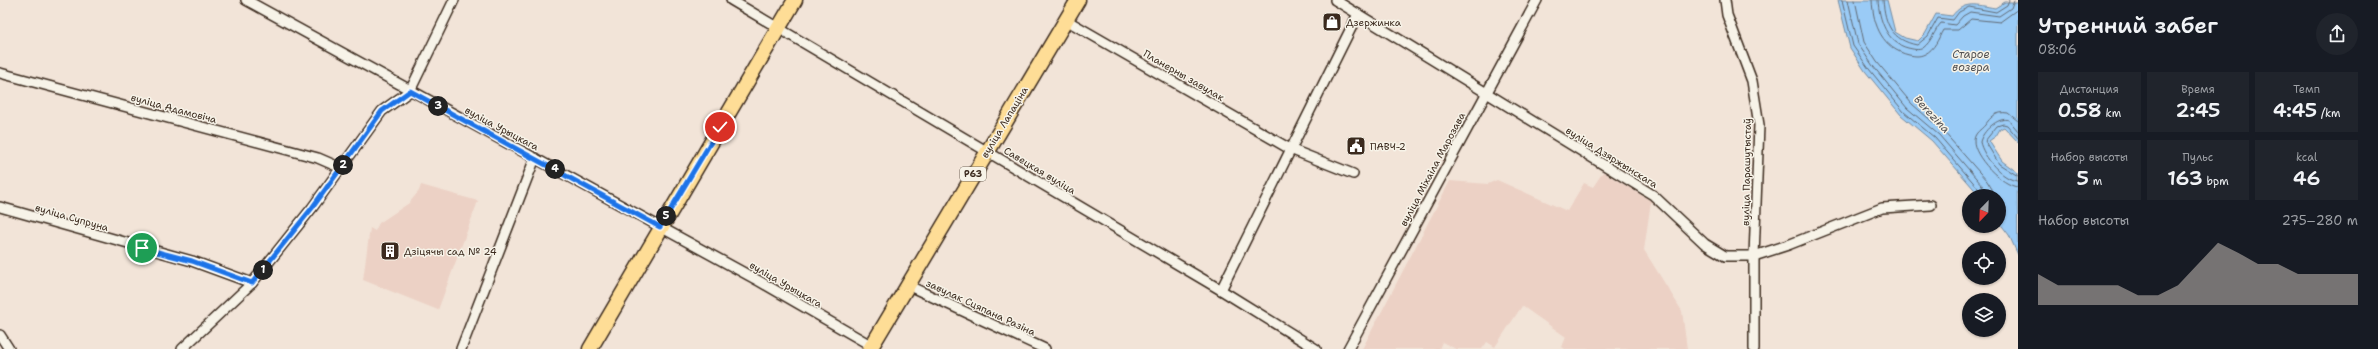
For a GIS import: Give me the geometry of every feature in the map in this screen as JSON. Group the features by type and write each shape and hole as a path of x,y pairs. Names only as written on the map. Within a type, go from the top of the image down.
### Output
{"main road":[{"path":"590,349 660,227 795,0"},
{"name":"вуліца Лапаціна","path":"871,348 986,151 1078,0"}],"street":[{"name":"вуліца Урыцкага","path":"246,0 660,227 871,348"},
{"path":"182,349 252,283 281,248 382,111 410,91 454,0"},
{"name":"Савецкая вуліца","path":"731,0 1221,290 1316,349"},
{"name":"вуліца Дзяржынскага","path":"1335,0 1653,195 1705,244 1725,256 1754,256 1788,245 1882,208 1931,205"},
{"name":"вуліца Міхаіла Марозава","path":"1348,349 1537,0"},
{"name":"вуліца Парашутыстаў","path":"1725,0 1727,15 1752,81 1758,112 1759,125 1754,256 1754,349"},
{"path":"1221,290 1358,14"},
{"name":"Планерны завулак","path":"1066,20 1290,149 1353,174"},
{"name":"вуліца Адамовіча","path":"0,73 318,158 341,168"},
{"path":"461,349 535,158"},
{"name":"вуліца Супруна","path":"0,207 192,261 252,283"},
{"name":"завулак Сцяпана Разіна","path":"907,285 1045,349"},
{"path":"0,335 9,349"}],"shaded area":[{"path":"1603,172 1651,201 1644,250 1682,311 1687,349 1565,349 1562,347 1566,337 1522,306 1495,347 1487,342 1482,349 1456,349 1442,342 1439,349 1362,349 1450,181 1488,184 1497,180 1567,211 1584,183 1593,187"},
{"path":"421,185 478,201 438,310 363,280 370,228 375,231 379,223 409,203 419,191"}],"water":[{"path":"1838,0 1887,0 1895,32 1905,38 1918,41 1925,34 1936,14 1952,16 1961,8 1966,6 1977,5 1995,8 2005,2 2018,2 2018,142 2004,127 2000,129 1996,136 1989,141 2002,161 2017,172 2018,255 2006,231 2006,189 1974,189 1932,141 1901,115 1865,71 1850,48"}],"place":[{"name":"Дзержинка","path":"1332,22"},
{"name":"ПАВЧ-2","path":"1356,146"},
{"name":"Дзіцячы сад № 24","path":"390,251"}],"route":[{"path":"142,248 192,261 252,283 312,208 382,111 410,91 660,227 720,127"}],"water label":[{"name":"Старое возера","path":"1971,60"},
{"name":"Berezina","path":"1932,114"}]}
